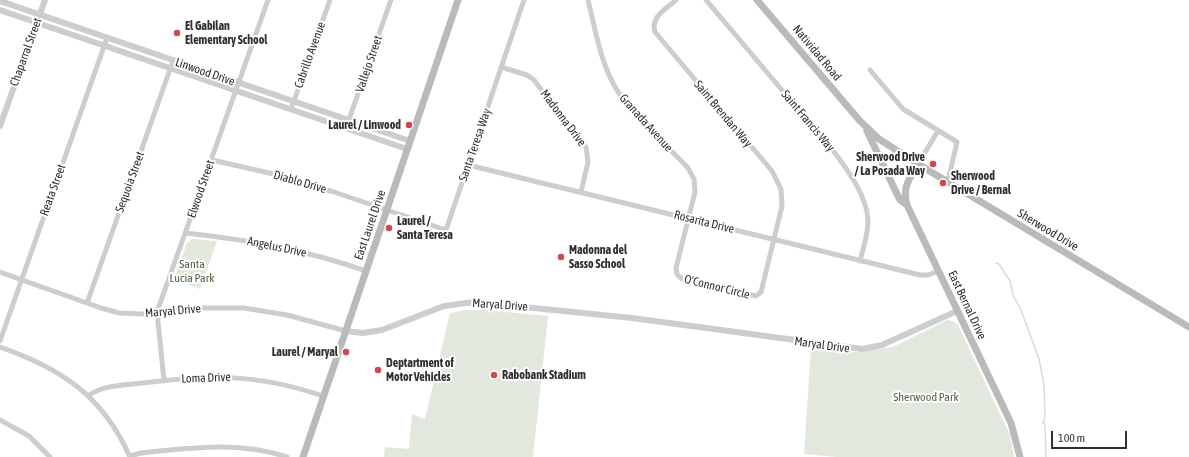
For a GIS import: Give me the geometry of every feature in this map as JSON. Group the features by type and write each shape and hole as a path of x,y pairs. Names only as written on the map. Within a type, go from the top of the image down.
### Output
{"main road":[{"name":"East Laurel Drive","path":"303,457 458,0"},
{"name":"Natividad Road","path":"757,0 860,121"},
{"name":"Sherwood Drive","path":"860,121 879,139 918,164 1189,326"},
{"path":"860,121 877,150 900,200 907,205"},
{"name":"East Bernal Drive","path":"918,164 905,185 904,191 907,205 1011,423 1020,457"}],"street":[{"name":"Chaparral Street","path":"0,126 45,0"},
{"name":"Elwood Street","path":"164,381 157,312 268,0"},
{"name":"Cabrillo Avenue","path":"291,109 330,0"},
{"name":"Vallejo Street","path":"346,128 391,0"},
{"name":"Santa Teresa Way","path":"387,210 446,230 524,0"},
{"name":"Granada Avenue","path":"588,0 604,62 616,88 629,107 685,165 692,176 695,192 689,219"},
{"name":"Saint Brendan Way","path":"676,0 657,17 654,25 655,32 775,176 781,189 783,202 774,240"},
{"name":"Saint Francis Way","path":"706,0 835,153 847,170 865,203 868,214 867,229 860,261"},
{"name":"Linwood Drive","path":"0,1 410,141"},
{"name":"Linwood Drive","path":"0,10 407,149"},
{"name":"Reata Street","path":"0,341 107,38"},
{"name":"Sequoia Street","path":"87,303 173,61"},
{"name":"Madonna Drive","path":"501,67 527,75 534,80 585,145 588,153 588,162 581,192"},
{"path":"870,70 903,109 957,142 948,181"},
{"path":"918,164 938,131"},
{"name":"Diablo Drive","path":"212,160 278,175 387,210"},
{"name":"Rosarita Drive","path":"468,165 922,276 939,271"},
{"name":"O'Connor Circle","path":"689,219 676,268 678,276 682,279 754,296 760,294 774,240"},
{"name":"Angelus Drive","path":"186,233 280,246 366,271"},
{"name":"Maryal Drive","path":"0,272 87,303 124,313 202,308 256,309 296,317 346,331 363,333 382,330 444,306 474,302 632,318 862,350 885,344 957,311"},
{"path":"0,347 28,357 49,367 89,395 113,425 130,457 141,453 221,446 257,449 287,457"},
{"name":"Loma Drive","path":"89,395 105,387 216,377 249,378 287,385 323,396"},
{"path":"0,420 29,436 50,457"}],"green space":[{"name":"Santa Lucia Park","path":"192,239 217,241 200,289 174,279 187,243"},
{"path":"465,310 485,310 548,316 533,457 384,457 385,447 409,449 412,414 425,419 450,313"},
{"name":"Sherwood Park","path":"947,320 953,321 958,325 1010,435 1014,457 836,457 804,454 811,348 847,353 893,347"}],"waterway":[{"path":"996,263 999,264 1010,281 1013,295 1021,310 1039,359 1044,385 1045,417 1043,423 1045,424 1046,457"}],"place":[{"name":"El Gabilan Elementary School","path":"177,33"},
{"name":"Laurel / Linwood","path":"409,125"},
{"name":"Sherwood Drive / La Posada Way","path":"933,164"},
{"name":"Sherwood Drive / Bernal","path":"943,183"},
{"name":"Laurel / Santa Teresa","path":"389,228"},
{"name":"Madonna del Sasso School","path":"561,257"},
{"name":"Laurel / Maryal","path":"346,352"},
{"name":"Deptartment of Motor Vehicles","path":"378,370"},
{"name":"Rabobank Stadium","path":"494,375"}]}
